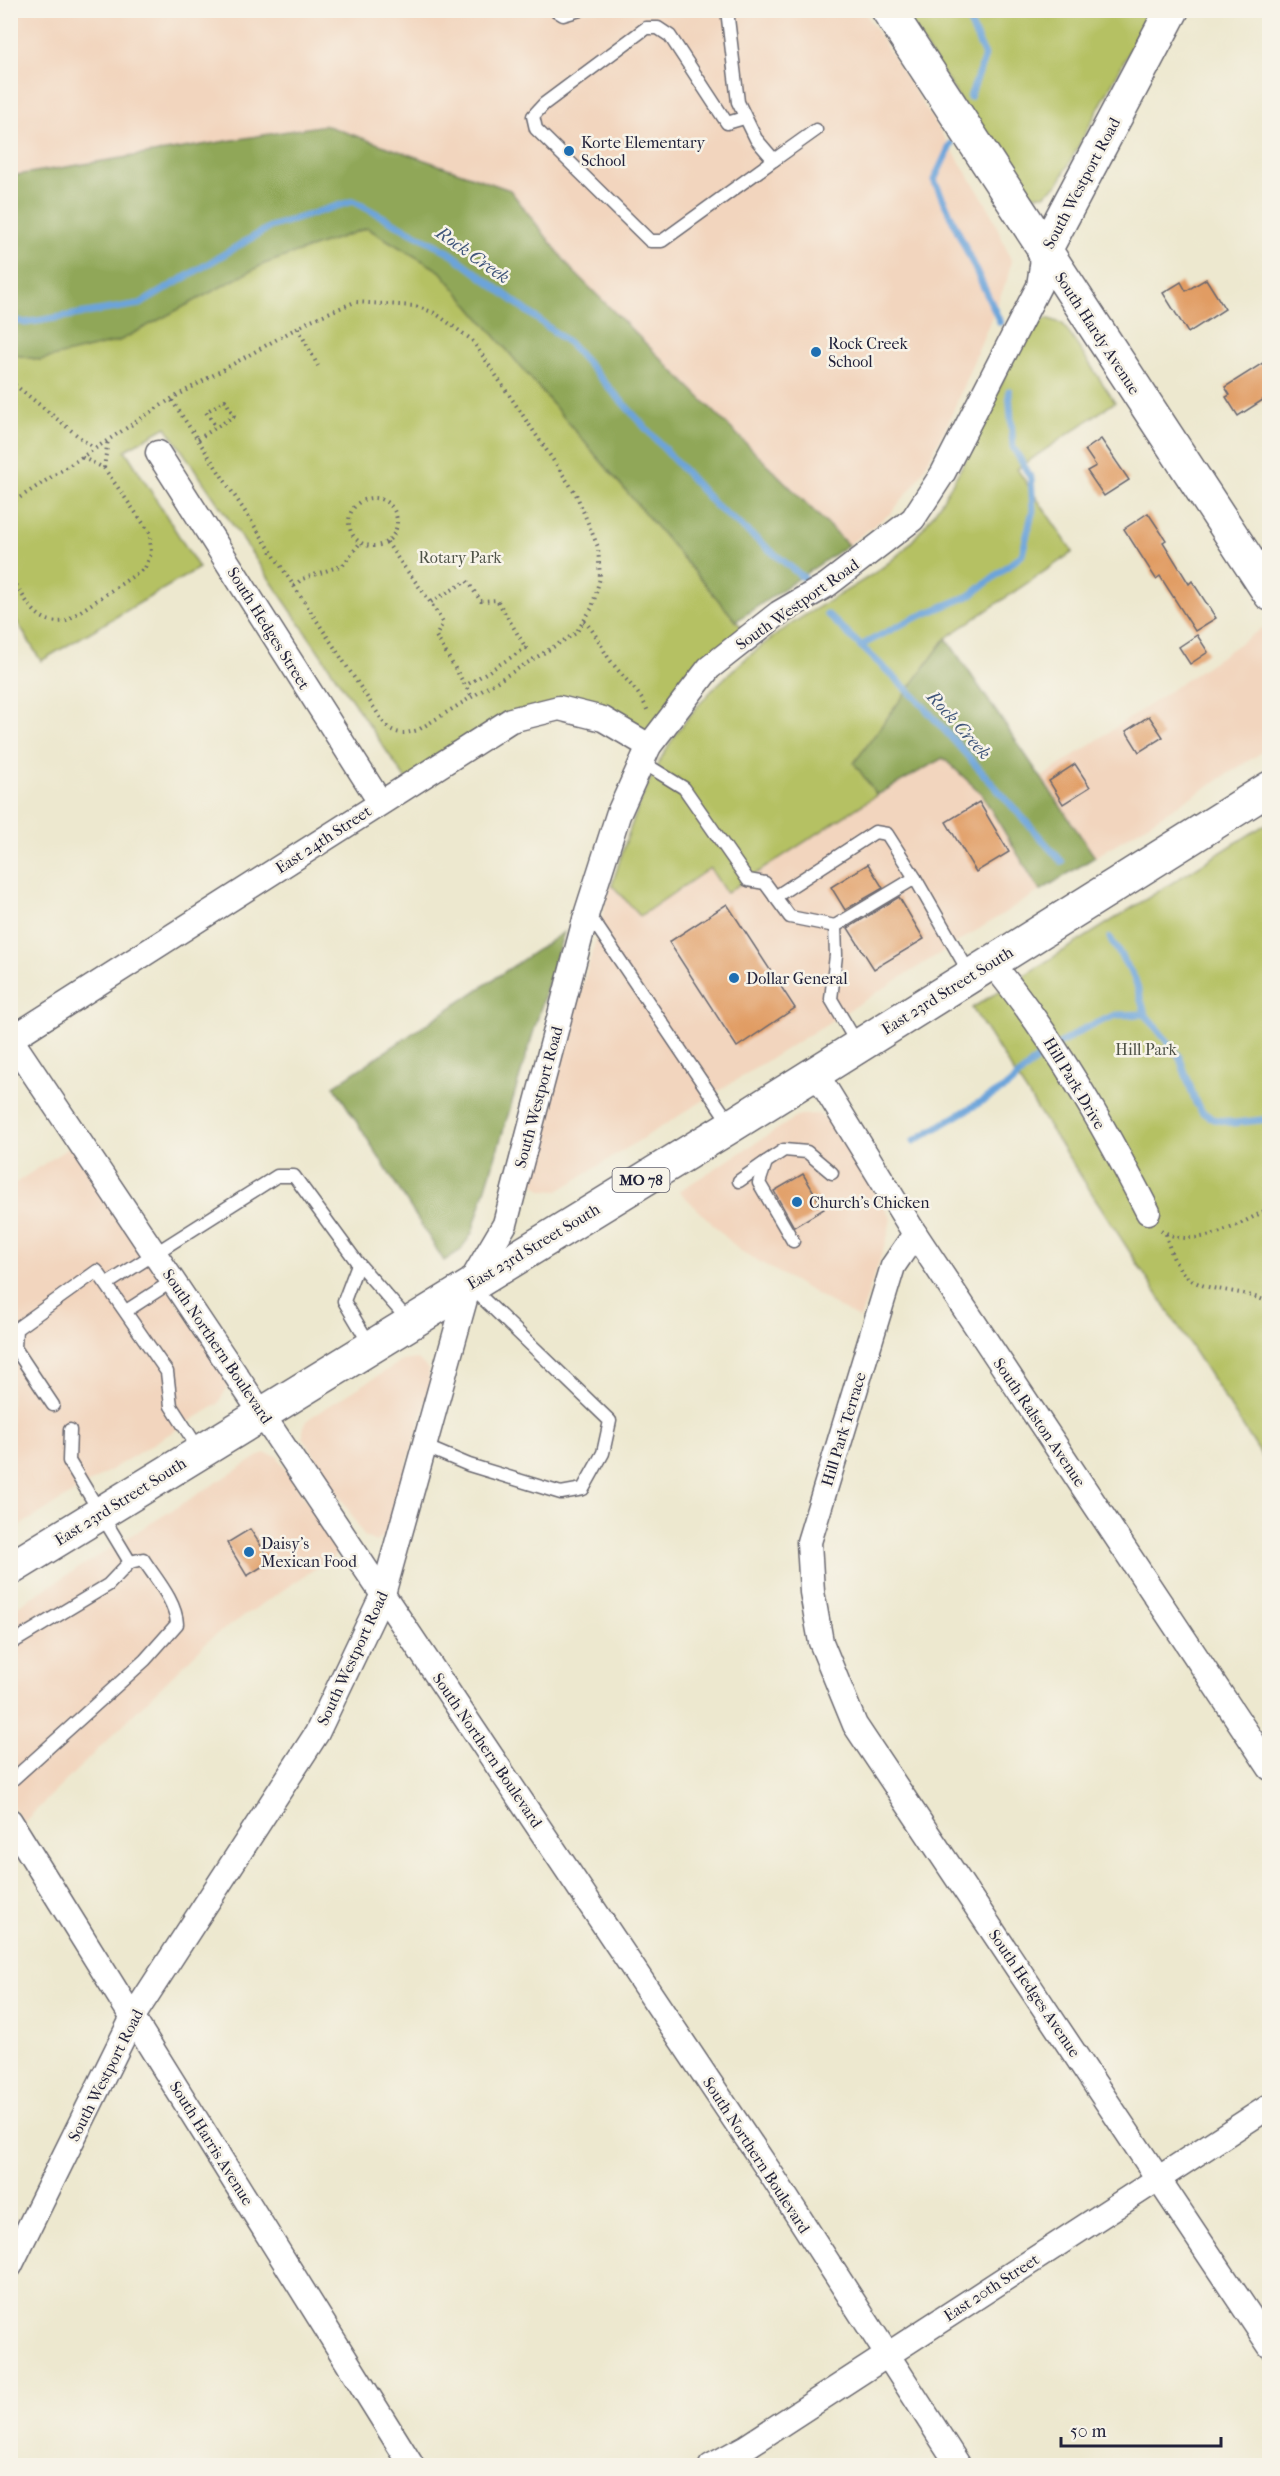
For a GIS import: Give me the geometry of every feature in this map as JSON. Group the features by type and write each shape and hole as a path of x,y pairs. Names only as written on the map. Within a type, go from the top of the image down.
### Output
{"main road":[{"name":"South Hardy Avenue","path":"888,10 1269,594"},
{"name":"South Westport Road","path":"1044,252 1172,10"},
{"name":"East 23rd Street South","path":"10,1569 731,1126 1269,788"}],"street":[{"name":"South Westport Road","path":"10,2266 134,2016 317,1733 383,1594 469,1285 505,1224 587,912 618,815 643,749 709,668 779,613 827,585 913,519 943,473 1039,286 1044,252"},
{"name":"South Hedges Street","path":"158,453 380,802"},
{"name":"East 24th Street","path":"11,1039 511,720 559,708 603,718 643,749"},
{"name":"Hill Park Drive","path":"981,968 1020,996 1055,1048 1115,1149 1148,1212"},
{"name":"South Northern Boulevard","path":"11,1039 263,1412 773,2177 959,2466"},
{"name":"South Ralston Avenue","path":"816,1073 915,1234 1269,1768"},
{"name":"Hill Park Terrace","path":"819,1632 812,1593 809,1542 893,1266 915,1234"},
{"name":"South Hedges Avenue","path":"819,1632 855,1725 1269,2346"},
{"name":"South Harris Avenue","path":"10,1821 134,2016 412,2466"},
{"name":"East 20th Street","path":"711,2466 746,2447 1269,2106"}],"lane":[{"path":"555,10 563,15 580,10"},
{"path":"727,10 738,102 756,139 774,160"},
{"path":"744,118 727,123 670,36 658,28 646,28 544,104 533,116 536,129 650,240 662,241 816,130"},
{"path":"643,749 684,788 748,880 765,883 790,917 835,926 915,878"},
{"path":"775,897 875,832 887,834 915,878 981,968"},
{"path":"587,912 731,1126"},
{"path":"835,926 836,955 831,999 859,1046"},
{"path":"739,1181 784,1150 807,1152 832,1173"},
{"path":"766,1162 759,1183 793,1241"},
{"path":"107,1284 277,1176 294,1176 358,1264 410,1322"},
{"path":"358,1264 344,1301 370,1346"},
{"path":"53,1405 15,1348 16,1329 97,1271 167,1372 171,1406 201,1452"},
{"path":"126,1311 174,1280"},
{"path":"424,1446 469,1465 561,1493 583,1490 603,1453 610,1421 469,1285"},
{"path":"70,1430 69,1461 130,1562"},
{"path":"10,1644 108,1585 130,1562 143,1559 177,1613 177,1624 145,1660 12,1776"}],"path":[{"path":"10,504 171,399 298,328 355,302 372,301 415,306 435,313 472,340 570,483 598,547 600,578 592,609 576,633 418,730 405,734 396,733 386,726 171,399"},
{"path":"298,328 318,366"},
{"path":"10,381 93,448"},
{"path":"198,439 234,416 225,400 206,412 216,427"},
{"path":"104,468 108,439"},
{"path":"10,575 39,619 55,623 66,621 145,568 151,555 150,533 104,468 80,457"},
{"path":"372,498 387,502 396,515 396,530 387,542 378,546 360,543 350,531 349,516 358,503 372,498"},
{"path":"387,542 405,570 425,591 443,623 436,636 472,697"},
{"path":"294,586 302,579 344,565 360,543"},
{"path":"431,602 467,581 481,601 497,600 526,648 465,686"},
{"path":"584,621 597,634 611,662 643,698 649,716 643,749"},
{"path":"1148,1212 1158,1228 1175,1237 1209,1235 1236,1226 1269,1208"},
{"path":"1166,1234 1174,1260 1195,1284 1253,1295 1269,1303"}],"shaded area":[{"path":"11,11 864,11 989,208 1011,260 1007,280 948,423 918,480 891,513 848,545 571,269 510,190 325,125 11,176"},
{"path":"1267,625 1270,629 1269,748 1095,857 1041,778"},
{"path":"943,758 981,793 1040,891 558,1191 542,1190 535,1185 532,1166 611,885 640,916 710,868 726,893 877,795"},
{"path":"818,1114 830,1122 891,1218 888,1235 860,1319 739,1250 679,1191 800,1115"},
{"path":"71,1146 227,1376 226,1390 218,1404 11,1531 11,1186"},
{"path":"418,1359 428,1369 431,1385 385,1536 376,1542 365,1537 303,1437 303,1426 311,1417 402,1361"},
{"path":"264,1453 277,1456 340,1552 211,1638 23,1823 11,1804 11,1610"}],"green space":[{"path":"902,11 1151,11 1058,184 1044,195 1022,194"},
{"path":"325,125 510,190 571,269 848,545 736,621 440,271 367,228 264,264 119,341 40,360 11,354 11,176"},
{"name":"Rotary Park","path":"367,228 440,271 749,636 649,746 559,708 409,784 166,427 125,450 199,568 41,661 11,612 10,354 40,360 264,264"},
{"path":"1047,318 1063,324 1115,402 1017,469 1073,552 946,638 855,763 877,795 726,893 710,868 640,916 612,885 638,807 651,777 671,742 716,686 752,653 805,615 871,576 913,540 946,495 974,443 1023,337 1035,324"},
{"path":"946,638 1095,857 1040,891 981,793 943,758 877,795 854,763"},
{"name":"Hill Park","path":"1269,822 1269,1467 972,1008"},
{"path":"564,932 472,1233 461,1250 444,1261 334,1086"}],"building":[{"path":"1206,279 1225,309 1188,333 1163,293 1181,282 1186,291"},
{"path":"1269,359 1269,396 1238,416 1226,397 1230,395 1225,387"},
{"path":"1101,439 1129,480 1104,496 1087,471 1096,466 1085,450"},
{"path":"1148,513 1166,540 1163,542 1189,584 1192,581 1216,618 1195,631 1160,576 1156,579 1124,529"},
{"path":"1197,635 1208,652 1190,664 1179,647"},
{"path":"1149,716 1163,737 1139,752 1126,731"},
{"path":"1075,764 1090,787 1063,804 1049,781"},
{"path":"979,802 1009,852 976,872 946,822"},
{"path":"868,864 883,888 845,910 831,887"},
{"path":"899,897 924,939 874,969 848,928"},
{"path":"727,904 795,1008 737,1047 669,942"},
{"name":"Church's Chicken","path":"803,1174 824,1209 794,1227 774,1191"},
{"path":"250,1529 271,1561 247,1576 227,1543"}],"waterway":[{"path":"964,10 985,56 970,97"},
{"path":"951,144 934,180 1000,322"},
{"name":"Rock Creek","path":"10,318 25,323 140,304 270,227 353,201 449,252 569,343 715,505 805,579"},
{"path":"860,646 910,620 971,595 1022,555 1033,510 1031,478 1013,447 1009,391"},
{"name":"Rock Creek","path":"827,614 916,698 1062,862"},
{"name":"Rock Creek","path":"1110,938 1135,979 1145,1014 1179,1056 1196,1103 1202,1112 1213,1119 1234,1123 1270,1119"},
{"path":"914,1141 1008,1086 1040,1056 1085,1028 1116,1015 1145,1014"}],"place":[{"name":"Korte Elementary School","path":"569,151"},
{"name":"Rock Creek School","path":"816,352"},
{"name":"Dollar General","path":"734,978"},
{"name":"Church's Chicken","path":"797,1202"},
{"name":"Daisy's Mexican Food","path":"249,1552"}]}
